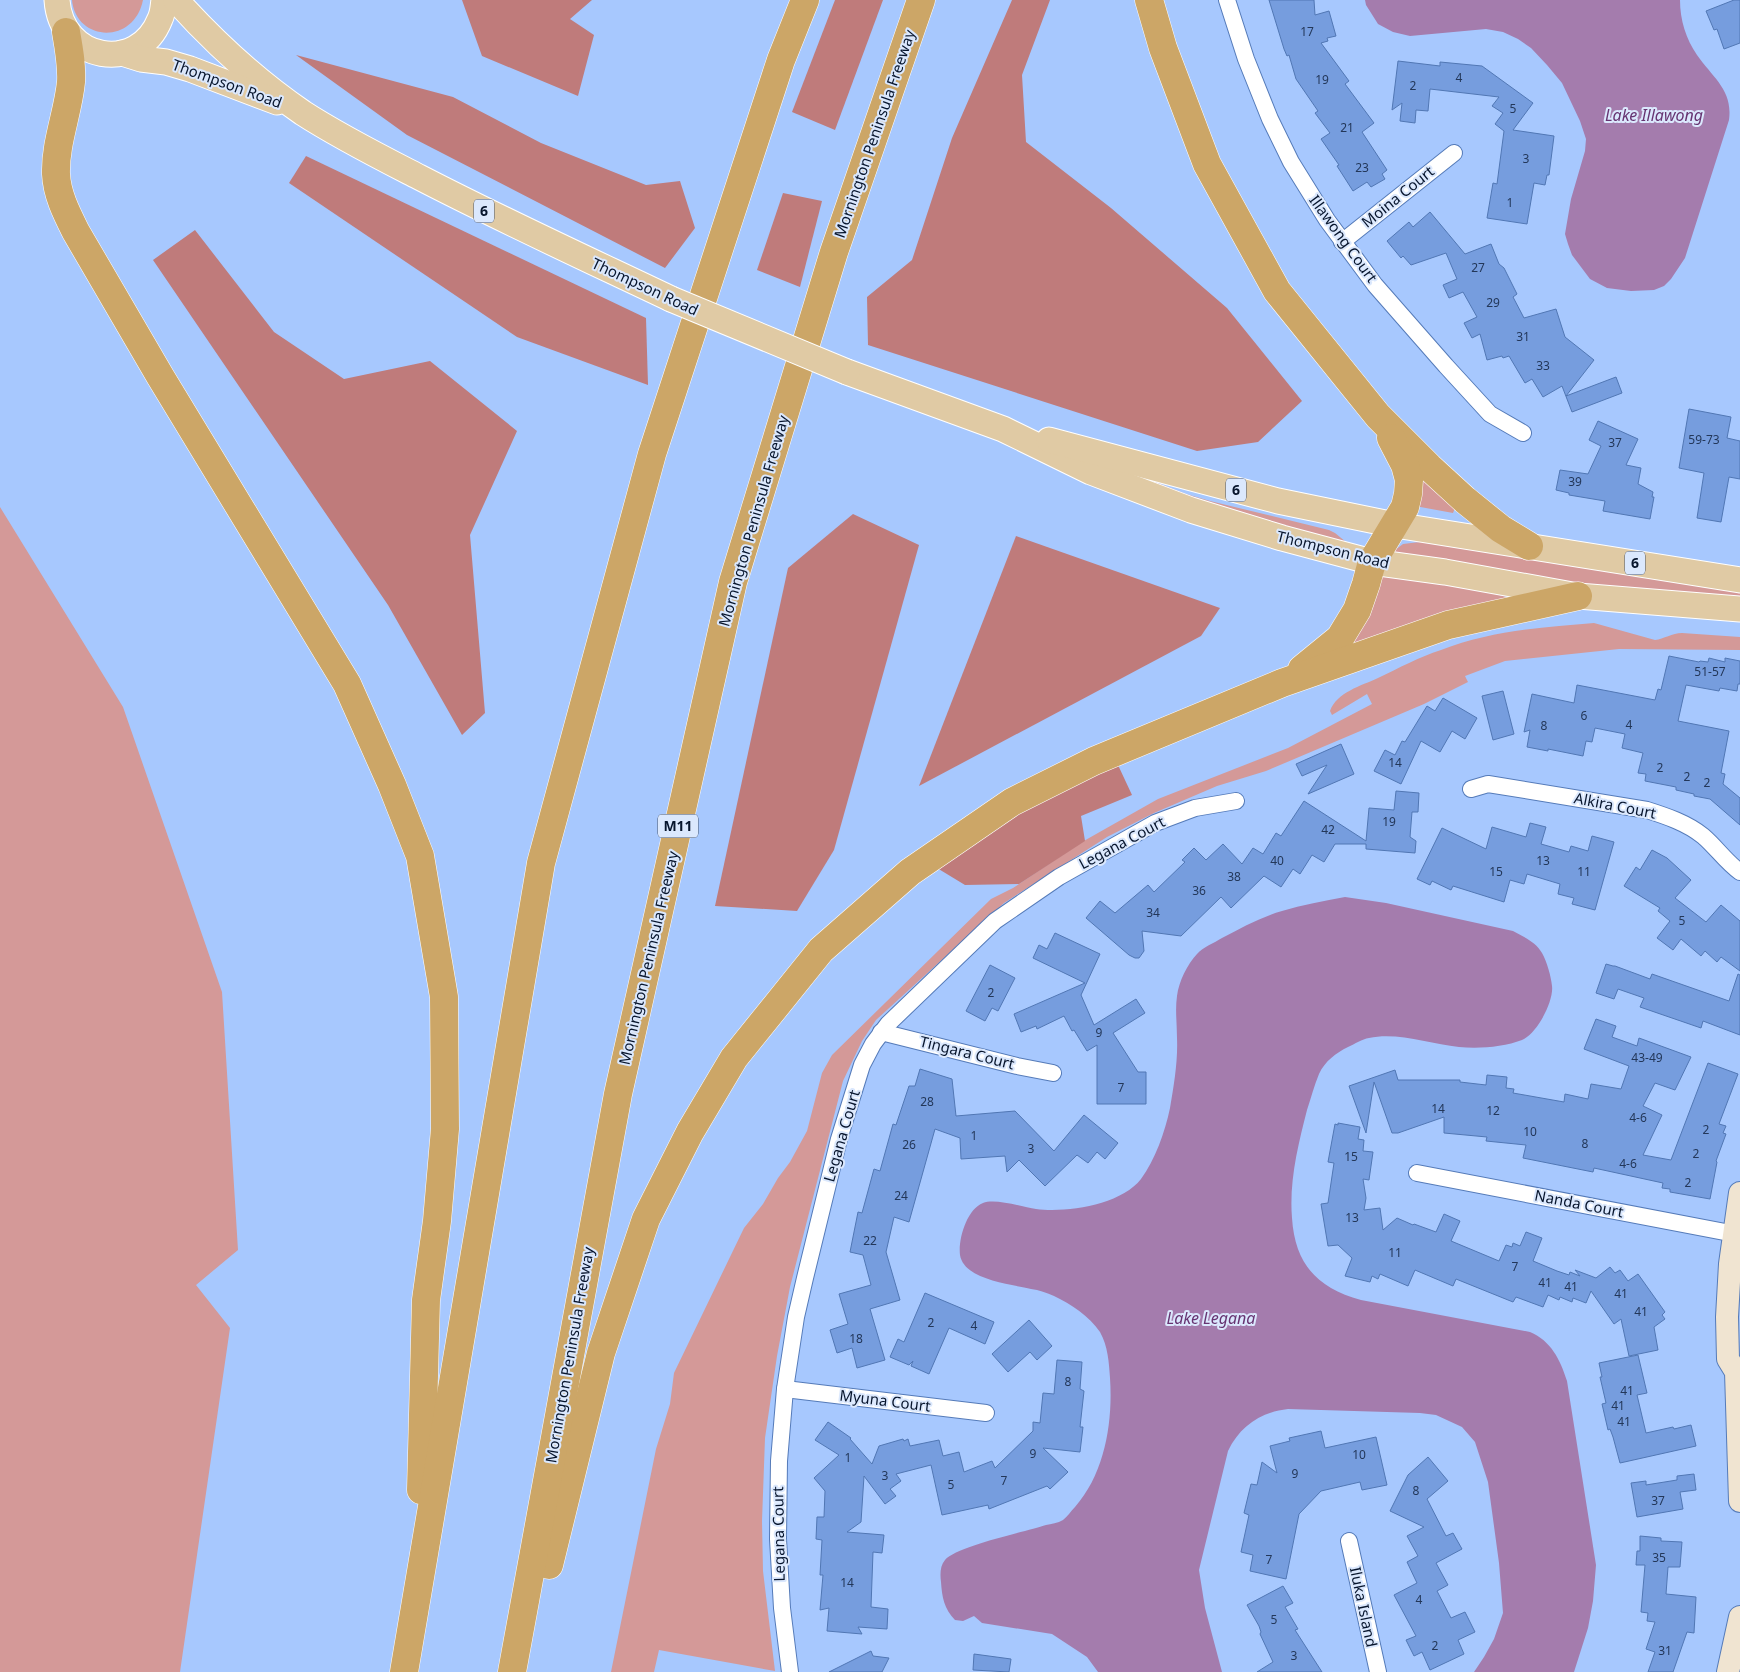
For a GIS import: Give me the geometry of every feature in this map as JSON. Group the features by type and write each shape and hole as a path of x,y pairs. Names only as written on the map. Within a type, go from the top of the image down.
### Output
{"highway":[{"path":"404,1672 541,863 652,454 781,60 805,0"},
{"name":"Mornington Peninsula Freeway","path":"514,1660 618,1094 733,582 834,252 921,0"},
{"path":"1149,0 1163,48 1207,164 1277,291 1378,416 1465,500 1501,529 1529,546"},
{"path":"64,29 71,60 71,82 57,151 56,175 59,194 66,212 160,376 347,684 392,786 420,856 444,997 445,1129 437,1220 426,1300 418,1594"},
{"path":"1282,683 1340,638 1357,610 1372,562 1405,507 1409,480 1405,465 1378,416"},
{"path":"514,1660 548,1567 601,1352 646,1219 690,1132 734,1058 822,950 910,872 1004,807 1094,761 1282,683 1448,625 1578,596"}],"main road":[{"name":"6","path":"41,0 77,43 91,51 106,54 122,53 139,46 152,34 161,18 164,0"},
{"path":"57,0 57,12 64,29"},
{"name":"Thompson Road","path":"176,0 233,57 303,112 365,149 476,206 671,299 847,372 1003,428 1278,501 1395,525 1740,580"},
{"name":"Thompson Road","path":"122,53 190,69 303,112"},
{"name":"Thompson Road","path":"1003,428 1091,472 1192,510 1282,538 1372,562 1445,572 1578,596 1740,609"},
{"path":"1740,1193 1736,1235 1728,1279 1727,1325 1728,1359 1738,1369 1740,1501"},
{"path":"1728,1672 1740,1617"}],"street":[{"name":"Illawong Court","path":"1227,0 1246,59 1270,119 1308,190 1342,242 1386,298 1490,414 1523,433"},
{"name":"Moina Court","path":"1342,242 1454,153"},
{"name":"Alkira Court","path":"1471,789 1488,784 1647,810 1661,814 1699,833 1740,872"},
{"name":"Legana Court","path":"790,1672 782,1608 777,1519 779,1461 785,1389 798,1309 839,1139 862,1065 881,1032 995,921 1060,877 1155,823 1195,808 1236,802"},
{"name":"Tingara Court","path":"881,1032 1017,1066 1053,1073"},
{"name":"Nanda Court","path":"1417,1173 1736,1235"},
{"name":"Myuna Court","path":"785,1389 986,1413"},
{"name":"Iluka Island","path":"1349,1541 1378,1672"}],"shaded area":[{"path":"72,0 143,0 138,15 129,25 118,31 106,33 94,30 84,24 76,14"},
{"path":"462,0 592,0 570,19 594,35 578,96 482,56"},
{"path":"835,0 883,0 835,130 792,112"},
{"path":"1012,0 1050,0 1022,75 1026,142 1111,208 1227,308 1302,401 1258,442 1197,451 868,345 867,297 912,260 952,138"},
{"path":"296,55 453,97 541,143 646,185 680,181 695,228 665,268 407,135"},
{"path":"306,156 646,318 648,385 517,337 289,183"},
{"path":"783,193 822,201 800,287 757,270"},
{"path":"195,230 274,332 344,379 430,361 517,431 470,535 485,713 462,735 388,605 153,260"},
{"path":"1077,460 1119,468 1186,494 1210,501 1329,530 1346,542 1327,542"},
{"path":"1420,473 1455,508 1453,513 1415,506"},
{"path":"0,507 123,707 222,992 238,1250 196,1285 230,1328 180,1672 0,1672"},
{"path":"853,514 919,545 834,850 797,911 715,906 788,568"},
{"path":"1016,536 1220,608 1201,636 919,786"},
{"path":"1428,541 1740,589 1740,601 1594,586 1391,553 1403,544"},
{"path":"1381,574 1488,592 1507,597 1505,603 1351,651 1353,635"},
{"path":"1594,623 1655,640 1682,633 1740,637 1740,650 1619,649 1505,661 1465,676 1468,682 1424,704 1266,771 1217,786 1154,813 1107,837 1004,903 876,1020 862,1041 843,1081 790,1287 777,1356 765,1438 762,1521 763,1571 775,1671 659,1650 654,1672 611,1672 656,1449 670,1404 674,1373 744,1228 763,1204 807,1131 822,1073 832,1055 991,899 1013,888 1082,842 1158,799 1288,748 1372,704 1367,694 1332,715 1330,711 1333,704 1350,690 1425,656 1478,638 1536,628"},
{"path":"1118,765 1132,795 1081,816 1085,841 1019,884 965,885 937,868 1007,820 1045,799"}],"water":[{"name":"Lake Illawong","path":"1365,0 1680,0 1684,29 1697,55 1725,92 1728,100 1729,120 1685,258 1671,279 1664,286 1654,290 1631,291 1607,288 1590,279 1572,255 1565,234 1571,199 1585,151 1586,139 1580,121 1562,83 1531,48 1503,32 1486,29 1410,36 1393,32 1378,24 1366,5"},
{"name":"Lake Legana","path":"1345,897 1386,903 1513,931 1536,946 1546,961 1551,982 1552,992 1550,1000 1539,1024 1528,1037 1522,1040 1499,1046 1467,1048 1403,1037 1369,1038 1361,1040 1331,1058 1319,1074 1307,1110 1295,1164 1291,1204 1294,1234 1298,1249 1311,1272 1332,1289 1361,1300 1530,1332 1544,1340 1558,1358 1567,1381 1596,1565 1593,1601 1588,1628 1574,1672 1474,1672 1494,1639 1503,1613 1499,1563 1488,1482 1475,1442 1462,1427 1436,1415 1420,1413 1288,1409 1260,1417 1239,1434 1228,1451 1199,1570 1205,1608 1222,1672 1098,1672 1087,1657 1052,1634 982,1623 974,1616 963,1621 955,1620 948,1612 943,1598 941,1567 943,1562 963,1550 1063,1520 1085,1494 1094,1479 1105,1446 1111,1395 1109,1361 1105,1343 1096,1326 1085,1316 1054,1296 1037,1290 990,1280 970,1270 963,1263 960,1248 962,1233 968,1218 977,1206 988,1202 1002,1202 1036,1209 1062,1210 1107,1201 1132,1188 1141,1179 1151,1163 1168,1117 1176,1064 1177,996 1182,979 1193,958 1209,945 1266,916 1297,907"}],"building":[{"path":"1269,0 1314,0 1315,15 1329,11 1336,36 1327,38 1328,41 1321,43 1349,81 1345,84 1374,123 1362,132 1387,170 1382,174 1385,179 1371,187 1367,182 1353,191 1337,166 1339,165 1321,139 1330,133 1315,113 1318,111 1296,79 1289,55 1287,56 1284,49"},
{"path":"1734,0 1740,0 1740,43 1724,49 1717,29 1714,30 1706,11"},
{"path":"1398,61 1440,66 1440,62 1482,66 1533,103 1513,130 1554,136 1549,175 1547,175 1545,185 1534,183 1527,224 1487,218 1493,183 1497,184 1504,131 1495,124 1503,113 1492,106 1499,97 1430,89 1428,111 1416,110 1415,123 1400,121 1402,103 1392,110"},
{"path":"1430,212 1465,254 1491,244 1499,264 1504,268 1517,294 1513,297 1524,318 1556,309 1565,337 1594,360 1566,396 1616,377 1622,393 1572,412 1562,386 1543,397 1532,379 1525,383 1509,356 1487,360 1480,334 1472,338 1464,323 1477,317 1463,292 1449,298 1443,285 1457,279 1446,253 1411,265 1403,256 1401,258 1387,241 1409,222 1413,227"},
{"path":"1689,409 1731,417 1727,438 1740,441 1740,479 1729,477 1721,522 1697,518 1704,473 1679,468"},
{"path":"1598,421 1638,439 1626,465 1641,468 1638,484 1653,492 1652,497 1654,497 1650,519 1603,511 1605,501 1569,495 1569,493 1556,490 1560,470 1588,474 1601,446 1589,440"},
{"path":"1669,656 1699,662 1708,662 1709,658 1725,662 1725,658 1740,661 1740,684 1738,684 1737,691 1720,688 1719,691 1686,685 1678,721 1729,731 1721,773 1725,774 1723,784 1740,798 1740,825 1710,799 1676,790 1676,787 1645,781 1646,774 1638,773 1643,753 1622,748 1625,734 1595,728 1592,742 1586,741 1583,756 1527,747 1530,730 1524,732 1532,694 1574,703 1577,685 1655,700 1658,689 1661,690"},
{"path":"1503,691 1514,734 1493,740 1482,696"},
{"path":"1443,698 1477,718 1465,739 1452,731 1440,752 1421,741 1401,784 1374,771 1385,750 1395,755 1402,741 1405,742 1427,706 1435,711"},
{"path":"1341,744 1354,774 1308,794 1327,765 1302,776 1296,764"},
{"path":"1396,791 1419,793 1418,812 1412,812 1410,837 1416,841 1415,853 1366,849 1366,844 1335,844 1324,862 1312,855 1300,874 1293,869 1281,887 1264,876 1231,908 1221,897 1181,936 1142,931 1144,951 1139,958 1129,955 1086,918 1100,901 1115,913 1148,885 1154,892 1185,862 1182,860 1194,848 1206,860 1223,844 1242,864 1253,848 1263,854 1276,833 1281,836 1304,801 1366,841 1369,808 1394,810"},
{"path":"1530,823 1546,827 1541,844 1569,852 1571,846 1588,851 1592,836 1614,842 1595,910 1572,904 1574,898 1558,894 1560,884 1527,874 1524,884 1510,880 1504,902 1453,886 1451,890 1432,881 1430,885 1417,879 1442,828 1486,849 1492,827 1526,837"},
{"path":"1652,850 1667,858 1691,880 1675,898 1706,922 1721,905 1740,921 1740,971 1721,957 1717,962 1705,951 1701,956 1681,939 1673,950 1657,938 1670,921 1658,911 1660,908 1624,886 1636,867 1640,870"},
{"path":"1055,933 1100,954 1081,995 1094,1025 1136,999 1145,1013 1113,1033 1138,1072 1146,1072 1146,1104 1097,1104 1097,1045 1087,1051 1074,1030 1072,1031 1064,1016 1037,1029 1036,1026 1021,1032 1014,1014 1085,983 1033,958 1039,945 1047,949"},
{"path":"1606,964 1650,979 1652,974 1729,1001 1738,974 1740,975 1740,1035 1703,1021 1701,1028 1640,1007 1644,998 1618,989 1614,999 1596,993"},
{"path":"990,965 1015,978 998,1011 992,1008 985,1021 966,1011"},
{"path":"1596,1019 1616,1026 1612,1037 1637,1046 1639,1038 1691,1057 1675,1090 1655,1083 1643,1106 1662,1115 1643,1155 1671,1160 1708,1063 1738,1074 1719,1124 1726,1126 1723,1133 1726,1134 1716,1161 1710,1199 1670,1192 1670,1189 1662,1188 1663,1183 1594,1168 1593,1172 1523,1158 1526,1145 1486,1141 1487,1137 1444,1133 1444,1117 1398,1133 1392,1133 1374,1082 1366,1133 1349,1086 1395,1070 1398,1080 1460,1080 1460,1082 1486,1085 1487,1075 1507,1077 1506,1088 1514,1089 1513,1093 1564,1102 1565,1094 1588,1099 1591,1084 1621,1089 1629,1066 1584,1049"},
{"path":"920,1069 952,1079 956,1116 1015,1111 1054,1151 1084,1115 1118,1143 1105,1159 1097,1152 1088,1163 1077,1155 1045,1186 1019,1160 1007,1172 1005,1156 961,1159 960,1138 935,1129 909,1222 894,1217 886,1252 900,1300 870,1309 885,1360 857,1368 852,1348 837,1353 830,1330 848,1324 839,1294 871,1285 863,1255 850,1252 858,1212 862,1213 874,1169 880,1171 893,1124 896,1125 909,1086 915,1086"},
{"path":"1338,1123 1360,1127 1358,1139 1364,1140 1363,1151 1373,1152 1369,1180 1363,1179 1366,1198 1364,1210 1380,1208 1383,1230 1397,1218 1436,1232 1444,1214 1460,1221 1451,1241 1499,1261 1506,1245 1512,1247 1513,1243 1520,1246 1526,1232 1542,1238 1533,1261 1557,1271 1569,1275 1570,1272 1580,1276 1575,1270 1596,1278 1610,1267 1615,1273 1620,1270 1628,1281 1638,1274 1665,1312 1662,1315 1665,1319 1654,1327 1658,1350 1629,1356 1621,1319 1614,1324 1591,1291 1586,1303 1573,1298 1572,1302 1560,1297 1559,1300 1548,1295 1543,1307 1516,1297 1513,1302 1456,1279 1453,1286 1415,1270 1408,1286 1380,1274 1378,1279 1372,1276 1370,1282 1345,1276 1352,1258 1338,1245 1328,1246 1321,1204 1328,1203 1334,1163 1328,1162 1335,1124 1338,1125"},
{"path":"925,1293 994,1322 985,1344 949,1328 929,1374 911,1366 913,1361 909,1365 890,1357 898,1339 904,1342"},
{"path":"1029,1320 1052,1346 1037,1360 1030,1352 1008,1372 992,1354"},
{"path":"1638,1355 1647,1393 1637,1395 1646,1433 1691,1425 1696,1446 1620,1463 1613,1437 1610,1429 1608,1430 1602,1404 1606,1403 1599,1363"},
{"path":"1057,1360 1082,1362 1080,1389 1084,1391 1080,1427 1083,1427 1080,1452 1043,1448 1068,1472 1050,1489 1047,1486 989,1509 988,1505 942,1515 931,1465 896,1474 901,1481 890,1489 896,1496 885,1504 864,1476 861,1522 847,1532 884,1535 882,1553 873,1552 871,1607 888,1609 887,1629 858,1627 862,1634 827,1631 829,1608 820,1610 823,1575 820,1575 822,1540 816,1539 817,1517 824,1517 825,1491 814,1478 839,1455 815,1440 828,1422 851,1438 872,1464 879,1446 903,1439 904,1441 908,1439 910,1446 939,1440 943,1456 959,1452 964,1472 992,1461 995,1468 1033,1431 1033,1422 1040,1423 1043,1393 1054,1394"},
{"path":"1321,1431 1325,1448 1376,1437 1387,1485 1362,1490 1360,1482 1321,1491 1299,1514 1286,1579 1250,1571 1253,1555 1241,1552 1249,1515 1244,1513 1251,1484 1257,1485 1262,1462 1277,1473 1270,1446 1290,1441 1289,1438"},
{"path":"1428,1457 1448,1481 1427,1499 1446,1536 1453,1533 1462,1549 1436,1563 1448,1585 1437,1591 1451,1618 1465,1612 1475,1632 1458,1640 1464,1654 1430,1670 1422,1652 1414,1656 1406,1640 1416,1636 1394,1595 1417,1583 1407,1562 1418,1556 1407,1536 1424,1527 1390,1511 1408,1475"},
{"path":"1694,1474 1696,1490 1680,1492 1683,1509 1637,1517 1631,1483 1646,1481 1646,1485 1677,1480 1677,1476"},
{"path":"1640,1536 1661,1538 1661,1541 1682,1542 1680,1567 1668,1567 1666,1594 1696,1597 1694,1633 1687,1632 1673,1672 1648,1672 1655,1652 1646,1649 1655,1622 1647,1621 1648,1613 1641,1612 1645,1565 1636,1565 1637,1551 1640,1551"},
{"path":"1283,1586 1293,1603 1285,1607 1298,1629 1295,1630 1322,1672 1257,1672 1273,1662 1260,1634 1259,1626 1247,1605"},
{"path":"871,1651 873,1656 889,1658 882,1672 829,1672"},
{"path":"974,1654 1011,1659 1009,1672 973,1670"}]}
